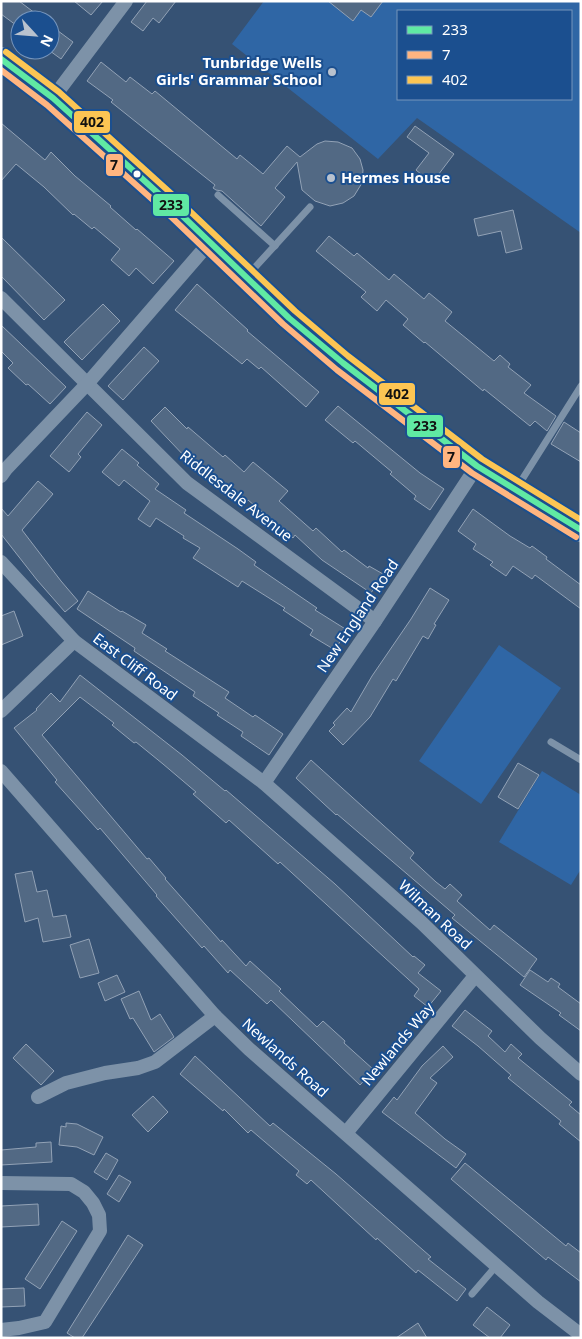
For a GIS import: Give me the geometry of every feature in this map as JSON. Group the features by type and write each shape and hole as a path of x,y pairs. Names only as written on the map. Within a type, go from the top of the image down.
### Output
{"highway":[{"path":"1,59 53,98 210,242 289,318 344,363 477,466 581,530"}],"street":[{"path":"53,98 126,1"},
{"path":"1,476 6,468 88,384 210,242"},
{"name":"Riddlesdale Avenue","path":"1,298 188,483 375,621"},
{"name":"New England Road","path":"264,783 375,621 477,466"},
{"name":"East Cliff Road","path":"1,562 74,641 264,783"},
{"path":"1,711 74,641"},
{"name":"Newlands Road","path":"1,771 215,1016 249,1049 538,1302 581,1335"},
{"name":"Wilman Road","path":"264,783 422,923 540,1038 581,1074"},
{"name":"Newlands Way","path":"346,1133 476,976"},
{"path":"38,1098 66,1083 105,1073 138,1068 155,1062 215,1016"},
{"path":"1,1183 71,1184 84,1192 93,1202 99,1216 100,1230 45,1322 1,1330"}],"lane":[{"path":"218,195 275,246"},
{"path":"246,277 310,207"},
{"path":"515,491 581,386"},
{"path":"551,742 581,760"},
{"path":"472,1294 497,1265"}],"shaded area":[{"path":"264,1 581,1 581,233 417,118 378,159 232,44"},
{"path":"499,645 561,688 481,804 419,761"},
{"path":"542,771 581,795 581,869 571,885 499,842"}],"building":[{"path":"1,1 19,1 31,10 10,10 10,21 1,14"},
{"path":"74,1 103,1 91,15"},
{"path":"147,1 176,1 159,23 153,18 143,31 131,22"},
{"path":"328,1 383,1 371,17 361,10 353,21"},
{"path":"60,32 73,42 60,58"},
{"path":"101,62 126,82 130,77 152,94 155,91 237,159 240,155 263,174 287,146 300,157 317,144 325,141 338,142 352,148 360,159 363,170 362,183 354,196 343,203 330,206 315,201 302,190 297,162 275,188 285,197 261,226 222,191 213,188 215,185 111,102 113,100 87,81"},
{"path":"1,123 45,160 51,152 75,176 174,261 153,284 136,268 129,276 111,260 120,249 94,227 92,229 73,215 44,187 16,164 1,181"},
{"path":"415,126 454,154 432,183 416,170 429,153 407,137"},
{"path":"513,210 522,249 506,253 501,231 478,236 474,219"},
{"path":"329,236 354,256 357,253 389,280 394,274 424,299 429,293 452,312 445,321 494,361 500,355 510,364 508,367 531,385 524,393 556,416 547,431 535,421 530,426 424,343 403,325 408,319 386,300 377,311 361,297 366,292 316,251"},
{"path":"1,237 65,300 44,320 1,276"},
{"path":"197,284 247,331 319,392 306,407 261,367 259,369 247,359 242,364 175,310"},
{"path":"103,304 120,321 82,360 64,342"},
{"path":"1,325 66,387 50,404 8,368 13,363 1,351"},
{"path":"144,347 159,361 123,400 108,386"},
{"path":"338,406 420,473 444,489 430,510 414,499 416,496 390,474 392,472 355,441 353,443 325,420"},
{"path":"165,407 187,429 188,427 244,472 253,462 288,491 279,501 313,531 316,528 342,552 344,550 368,568 369,566 383,574 371,593 322,560 295,535 293,538 248,500 245,504 224,485 222,487 188,460 151,421"},
{"path":"87,412 102,425 78,454 81,457 69,472 50,456"},
{"path":"564,422 581,433 581,462 551,444"},
{"path":"122,449 139,463 137,465 159,484 155,489 186,510 184,513 256,562 254,565 317,608 315,610 347,630 335,650 310,635 313,630 283,610 285,608 242,581 238,587 193,558 200,548 183,538 184,536 156,518 150,527 138,519 150,501 124,480 119,486 102,472"},
{"path":"38,481 53,494 22,530 78,601 65,612 1,534 1,508 8,516"},
{"path":"473,509 510,536 530,548 532,546 581,585 581,609 535,575 532,579 513,566 506,576 490,565 493,562 473,549 476,544 458,531"},
{"path":"430,588 449,600 434,624 436,625 428,639 423,636 396,681 393,679 370,717 343,745 329,731 335,725 333,723 347,708 351,712 372,676"},
{"path":"88,591 146,625 142,633 167,649 165,651 229,692 225,698 283,734 269,755 241,736 243,732 217,715 219,713 193,696 195,692 134,651 135,648 77,609"},
{"path":"14,611 23,636 1,645 1,616"},
{"path":"80,675 226,790 335,884 413,957 425,965 418,973 441,991 428,1007 414,996 419,989 280,862 278,864 229,820 226,823 193,794 196,792 80,697 42,735 147,859 149,858 165,879 221,942 222,940 246,966 250,961 281,989 279,991 317,1027 323,1021 374,1070 360,1085 271,1000 267,1004 230,970 228,973 204,946 202,948 100,828 98,830 55,782 57,780 14,728 37,710 51,693 60,702"},
{"path":"311,760 414,853 410,858 436,882 445,889 450,884 462,895 457,901 490,930 494,925 537,959 524,977 452,918 455,915 336,815 296,778"},
{"path":"518,763 539,775 518,809 498,797"},
{"path":"32,871 37,892 47,890 53,917 66,915 71,937 43,942 38,918 25,922 15,874"},
{"path":"89,939 99,973 80,978 70,945"},
{"path":"530,970 548,982 551,978 560,984 558,987 581,1004 581,1031 559,1015 561,1013 520,985"},
{"path":"117,975 125,992 105,1001 98,983"},
{"path":"139,991 151,1020 160,1014 174,1037 154,1052 133,1018 130,1019 121,999"},
{"path":"465,1010 492,1031 488,1036 505,1052 511,1044 522,1054 518,1058 572,1102 569,1105 581,1115 581,1142 559,1124 561,1121 508,1078 511,1075 452,1026"},
{"path":"26,1044 54,1071 41,1085 13,1058"},
{"path":"443,1046 453,1057 430,1078 437,1083 415,1113 466,1154 456,1168 382,1112 394,1097 397,1100 422,1066"},
{"path":"195,1056 270,1126 273,1123 336,1174 431,1257 428,1259 466,1289 457,1301 418,1270 416,1273 377,1238 376,1240 311,1180 307,1184 296,1175 299,1171 251,1130 248,1133 224,1109 223,1111 180,1074"},
{"path":"153,1096 168,1112 148,1132 132,1115"},
{"path":"66,1123 77,1124 103,1137 94,1155 77,1147 59,1145 61,1126 66,1127"},
{"path":"51,1142 52,1162 1,1165 1,1150 36,1147 36,1143"},
{"path":"106,1153 118,1160 107,1180 94,1172"},
{"path":"465,1163 566,1246 568,1243 581,1253 581,1282 548,1257 546,1260 451,1179"},
{"path":"119,1175 131,1182 119,1202 107,1194"},
{"path":"38,1204 39,1225 1,1227 1,1206"},
{"path":"62,1221 77,1231 40,1289 25,1279"},
{"path":"128,1235 143,1245 82,1338 75,1338 67,1333"},
{"path":"24,1288 25,1306 1,1307 1,1289"},
{"path":"487,1307 510,1325 500,1338 490,1338 473,1325"},
{"path":"418,1323 427,1338 396,1338"}],"transit line":[{"name":"402","path":"6,52 59,92 175,197 295,311 348,356 482,459 581,520"},
{"name":"233","path":"1,59 53,98 169,203 289,318 343,363 477,466 581,530"},
{"name":"7","path":"1,70 47,105 163,209 283,324 337,370 472,473 576,537"}],"place":[{"name":"Tunbridge Wells Girls' Grammar School","path":"332,72"},
{"name":"Hermes House","path":"331,178"}]}
